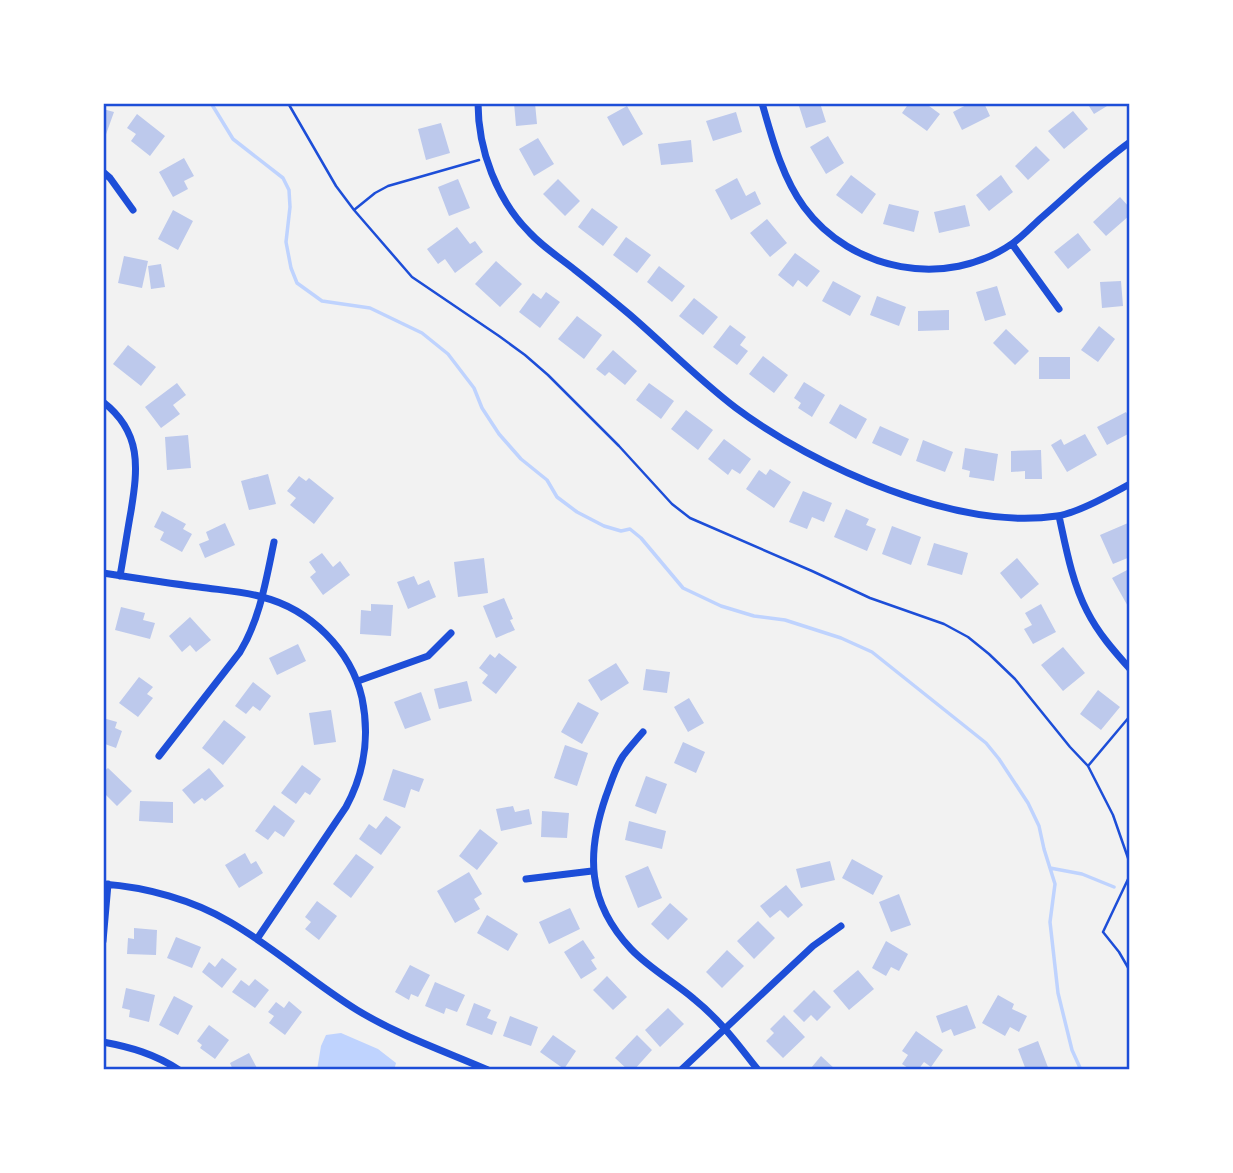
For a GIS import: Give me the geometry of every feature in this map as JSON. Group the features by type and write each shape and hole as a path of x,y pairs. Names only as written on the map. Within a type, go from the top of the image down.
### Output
{"street":[{"path":"478,103 480,131 491,173 512,212 529,233 613,300 704,382 757,423 814,457 861,479 936,504 986,515 1020,518 1059,516 1130,484"},
{"path":"762,103 781,162 794,192 805,208 830,235 861,254 893,266 933,269 968,264 1012,244 1130,142"},
{"path":"103,172 133,210"},
{"path":"1012,244 1059,309"},
{"path":"103,402 122,421 134,445 136,457 135,487 120,576"},
{"path":"1059,516 1074,577 1088,613 1130,669"},
{"path":"159,756 240,652 254,626 274,542"},
{"path":"103,573 262,597 291,608 326,634 339,649 358,681 367,727 362,771 355,791 257,939"},
{"path":"358,681 428,656 451,633"},
{"path":"643,732 621,758 596,828 592,871 595,884 619,934 632,950 726,1028 758,1070"},
{"path":"526,879 592,871"},
{"path":"103,941 106,884 153,892 185,902 229,921 356,1009 413,1039 488,1070"},
{"path":"681,1070 813,946 841,926"},
{"path":"103,1042 144,1052 164,1060 178,1070"}],"path":[{"path":"288,103 336,186 412,277 499,336 548,375 619,446 672,505 690,518 870,598 944,624 968,637 989,654 1015,679 1088,766 1113,815 1130,867"},
{"path":"354,210 388,186 480,160"},
{"path":"1088,766 1130,716"},
{"path":"1130,874 1103,932 1130,971"}],"water":[{"path":"341,1033 378,1049 396,1063 394,1070 317,1070 321,1046 326,1035"}],"building":[{"path":"514,103 535,103 537,124 516,126"},
{"path":"798,103 820,103 826,122 806,128"},
{"path":"909,103 925,103 940,114 927,131 902,113"},
{"path":"970,103 984,103 990,116 962,130 953,112"},
{"path":"1087,103 1112,103 1094,114"},
{"path":"627,106 643,134 623,146 607,117"},
{"path":"103,109 114,112 104,140 103,140"},
{"path":"1073,111 1088,129 1064,149 1048,131"},
{"path":"736,112 742,132 713,141 706,121"},
{"path":"137,114 165,136 150,156 131,141 136,134 127,128"},
{"path":"441,123 450,153 426,160 418,129"},
{"path":"828,136 844,163 826,174 810,147"},
{"path":"538,138 554,164 534,176 519,149"},
{"path":"691,140 693,162 661,165 658,144"},
{"path":"1036,146 1050,160 1028,180 1015,166"},
{"path":"184,158 194,176 184,181 188,189 173,197 159,172"},
{"path":"851,175 876,194 862,214 836,195"},
{"path":"1001,175 1013,192 989,211 976,195"},
{"path":"737,178 746,196 755,191 761,204 731,220 715,190"},
{"path":"458,179 470,208 449,216 438,187"},
{"path":"558,179 580,201 565,216 543,194"},
{"path":"1120,197 1130,208 1130,215 1106,236 1093,222"},
{"path":"889,204 919,211 914,232 883,224"},
{"path":"965,205 970,226 939,233 934,212"},
{"path":"592,208 618,227 603,246 578,227"},
{"path":"173,210 193,221 178,250 158,239"},
{"path":"767,219 787,243 770,257 750,233"},
{"path":"457,227 470,244 475,241 483,252 455,273 445,259 438,264 427,249"},
{"path":"1078,233 1091,250 1068,269 1054,252"},
{"path":"626,237 651,255 637,273 613,255"},
{"path":"795,253 820,271 807,287 798,280 793,287 778,275"},
{"path":"124,256 148,261 142,288 118,283"},
{"path":"496,261 522,284 500,307 475,284"},
{"path":"161,264 165,287 151,289 148,266"},
{"path":"659,266 685,286 672,302 647,282"},
{"path":"833,281 861,296 850,316 822,301"},
{"path":"1121,281 1123,306 1102,308 1100,282"},
{"path":"997,286 1006,315 985,321 976,292"},
{"path":"546,292 560,302 540,328 519,312 533,293 541,299"},
{"path":"877,296 906,307 899,326 870,315"},
{"path":"694,298 718,317 703,335 679,316"},
{"path":"949,310 949,330 918,331 918,311"},
{"path":"577,316 602,335 584,359 558,339"},
{"path":"730,325 746,337 740,345 748,351 737,365 713,347"},
{"path":"1099,326 1115,339 1098,362 1081,350"},
{"path":"1006,329 1029,351 1015,365 993,343"},
{"path":"128,345 156,367 141,386 113,364"},
{"path":"613,350 637,371 625,385 609,372 605,376 596,369"},
{"path":"763,356 788,375 774,393 749,374"},
{"path":"1039,357 1070,357 1070,379 1039,379"},
{"path":"804,382 825,395 812,417 798,408 801,403 794,398"},
{"path":"177,383 186,395 173,405 180,414 161,428 145,407"},
{"path":"649,383 674,401 661,419 636,400"},
{"path":"840,404 867,419 856,439 829,423"},
{"path":"686,410 713,430 698,450 671,429"},
{"path":"1126,412 1130,419 1130,433 1107,445 1097,427"},
{"path":"880,426 909,439 901,456 872,443"},
{"path":"1085,434 1097,455 1067,472 1051,445 1061,439 1064,445"},
{"path":"188,435 191,468 167,470 165,437"},
{"path":"724,439 751,459 740,474 732,469 728,475 708,459"},
{"path":"923,440 953,452 945,472 916,461"},
{"path":"965,448 998,454 994,481 969,477 970,471 962,469"},
{"path":"1041,450 1042,479 1025,479 1025,471 1011,472 1011,451"},
{"path":"770,469 791,482 774,508 746,489 759,470 766,475"},
{"path":"268,474 276,504 249,510 241,481"},
{"path":"299,476 306,481 309,478 334,498 314,524 290,505 296,498 287,491"},
{"path":"803,491 832,503 824,522 812,517 807,529 789,522"},
{"path":"846,509 869,519 866,525 876,529 867,551 834,537"},
{"path":"162,511 186,524 183,529 192,534 182,552 160,540 164,532 154,527"},
{"path":"225,523 235,545 205,558 199,544 209,540 206,532"},
{"path":"1128,523 1130,557 1113,564 1100,535"},
{"path":"892,526 921,537 911,565 882,554"},
{"path":"934,543 968,553 962,575 927,565"},
{"path":"322,553 333,567 340,561 350,575 323,595 310,577 316,572 309,562"},
{"path":"484,558 488,593 458,597 454,562"},
{"path":"1017,558 1039,584 1021,599 1000,573"},
{"path":"1130,570 1130,610 1112,578"},
{"path":"414,576 418,585 429,580 436,597 408,609 397,582"},
{"path":"504,598 515,630 496,638 483,606"},
{"path":"371,604 393,605 391,636 360,634 361,610 371,611"},
{"path":"1041,604 1056,632 1033,644 1024,629 1032,625 1025,613"},
{"path":"121,607 145,613 143,620 155,623 150,639 115,630"},
{"path":"190,617 211,640 196,652 190,645 182,652 169,636"},
{"path":"298,644 306,661 277,675 269,658"},
{"path":"1063,647 1085,673 1063,691 1041,665"},
{"path":"499,653 517,667 496,694 482,683 488,675 479,668 490,654 495,658"},
{"path":"616,663 629,683 601,701 588,680"},
{"path":"646,669 670,672 667,693 643,690"},
{"path":"139,677 153,687 147,694 153,698 138,717 119,703"},
{"path":"467,681 472,701 439,709 434,689"},
{"path":"253,682 271,696 260,711 253,706 246,714 235,706"},
{"path":"1098,690 1120,707 1101,730 1080,714"},
{"path":"421,692 431,720 405,729 394,702"},
{"path":"689,698 704,723 688,732 674,707"},
{"path":"578,702 599,713 582,744 561,732"},
{"path":"331,710 336,742 314,745 309,713"},
{"path":"103,718 117,722 115,728 122,731 116,748 105,744 103,749"},
{"path":"224,720 246,737 223,765 202,748"},
{"path":"683,742 705,752 696,773 674,763"},
{"path":"565,745 588,753 577,786 554,778"},
{"path":"302,765 321,779 310,795 305,792 296,804 281,793"},
{"path":"108,768 132,791 117,806 103,792 103,772"},
{"path":"209,768 224,786 205,801 202,798 194,804 182,790"},
{"path":"393,769 424,779 419,792 411,789 405,808 383,800"},
{"path":"646,776 667,784 656,814 635,806"},
{"path":"140,801 173,802 173,823 139,821"},
{"path":"274,805 295,821 284,837 275,831 268,840 255,831"},
{"path":"513,806 515,812 529,809 532,824 501,831 496,809"},
{"path":"542,811 569,813 567,838 541,837"},
{"path":"386,816 401,827 381,855 359,839 369,824 376,829"},
{"path":"629,821 666,831 662,849 625,840"},
{"path":"480,829 498,843 477,870 459,856"},
{"path":"245,853 251,864 256,861 263,873 239,888 225,865"},
{"path":"356,854 374,867 351,898 333,884"},
{"path":"852,859 883,876 873,895 842,878"},
{"path":"830,861 835,880 801,888 796,869"},
{"path":"648,866 662,898 638,908 625,876"},
{"path":"469,872 482,894 474,899 480,909 455,923 437,891"},
{"path":"786,885 803,905 788,918 780,910 770,918 760,906"},
{"path":"899,894 911,925 891,932 879,902"},
{"path":"317,901 337,916 319,940 305,929 311,922 305,917"},
{"path":"670,903 688,919 668,940 651,924"},
{"path":"570,908 580,929 549,944 539,922"},
{"path":"487,915 518,934 508,951 477,933"},
{"path":"758,921 775,938 754,959 737,941"},
{"path":"134,928 157,930 156,955 127,954 128,938 134,939"},
{"path":"176,937 201,947 192,968 167,958"},
{"path":"583,940 595,958 591,960 597,969 581,979 564,952"},
{"path":"886,941 908,954 899,971 891,967 886,976 872,968"},
{"path":"727,950 744,966 722,988 706,972"},
{"path":"222,958 237,969 222,988 202,972 209,962 215,967"},
{"path":"410,965 430,975 418,997 411,994 409,1000 395,992"},
{"path":"858,970 874,989 849,1010 833,991"},
{"path":"607,976 627,997 613,1010 593,990"},
{"path":"255,979 269,990 255,1008 232,992 241,980 249,986"},
{"path":"435,982 465,995 457,1012 446,1008 444,1014 425,1006"},
{"path":"126,988 155,995 149,1022 129,1017 130,1010 122,1008"},
{"path":"814,990 831,1007 817,1021 811,1015 804,1022 793,1011"},
{"path":"998,995 1014,1004 1012,1009 1027,1016 1019,1032 1010,1027 1005,1036 982,1023"},
{"path":"174,996 193,1006 178,1035 159,1025"},
{"path":"289,1001 302,1012 285,1035 269,1023 274,1016 268,1012 276,1002 284,1008"},
{"path":"474,1003 491,1010 487,1018 497,1022 492,1035 466,1025"},
{"path":"967,1005 976,1028 954,1036 951,1029 942,1033 936,1016"},
{"path":"668,1008 684,1024 660,1047 645,1030"},
{"path":"784,1015 805,1037 783,1058 766,1041 774,1033 770,1029"},
{"path":"510,1016 538,1027 531,1046 503,1036"},
{"path":"209,1025 229,1040 215,1059 200,1048 202,1045 197,1041"},
{"path":"916,1031 943,1050 931,1067 924,1062 918,1070 911,1070 902,1064 908,1055 902,1051"},
{"path":"553,1035 576,1051 564,1069 540,1052"},
{"path":"637,1035 652,1050 634,1070 628,1070 615,1058"},
{"path":"1038,1041 1049,1070 1026,1070 1018,1049"},
{"path":"249,1053 258,1070 233,1070 230,1063"},
{"path":"821,1056 836,1070 812,1070"}],"waterway":[{"path":"211,103 233,139 283,178 289,190 286,242 297,283 322,301 370,308 422,333 448,354 474,388 482,408 499,434 521,459 547,480 557,497 577,512 604,526 621,531 630,529 641,538 683,588 721,606 754,616 785,620 841,638 872,652 986,743 1028,803 1039,826 1055,884 1050,922 1058,993 1072,1050 1081,1070"},
{"path":"1050,868 1082,874 1114,887"}]}
